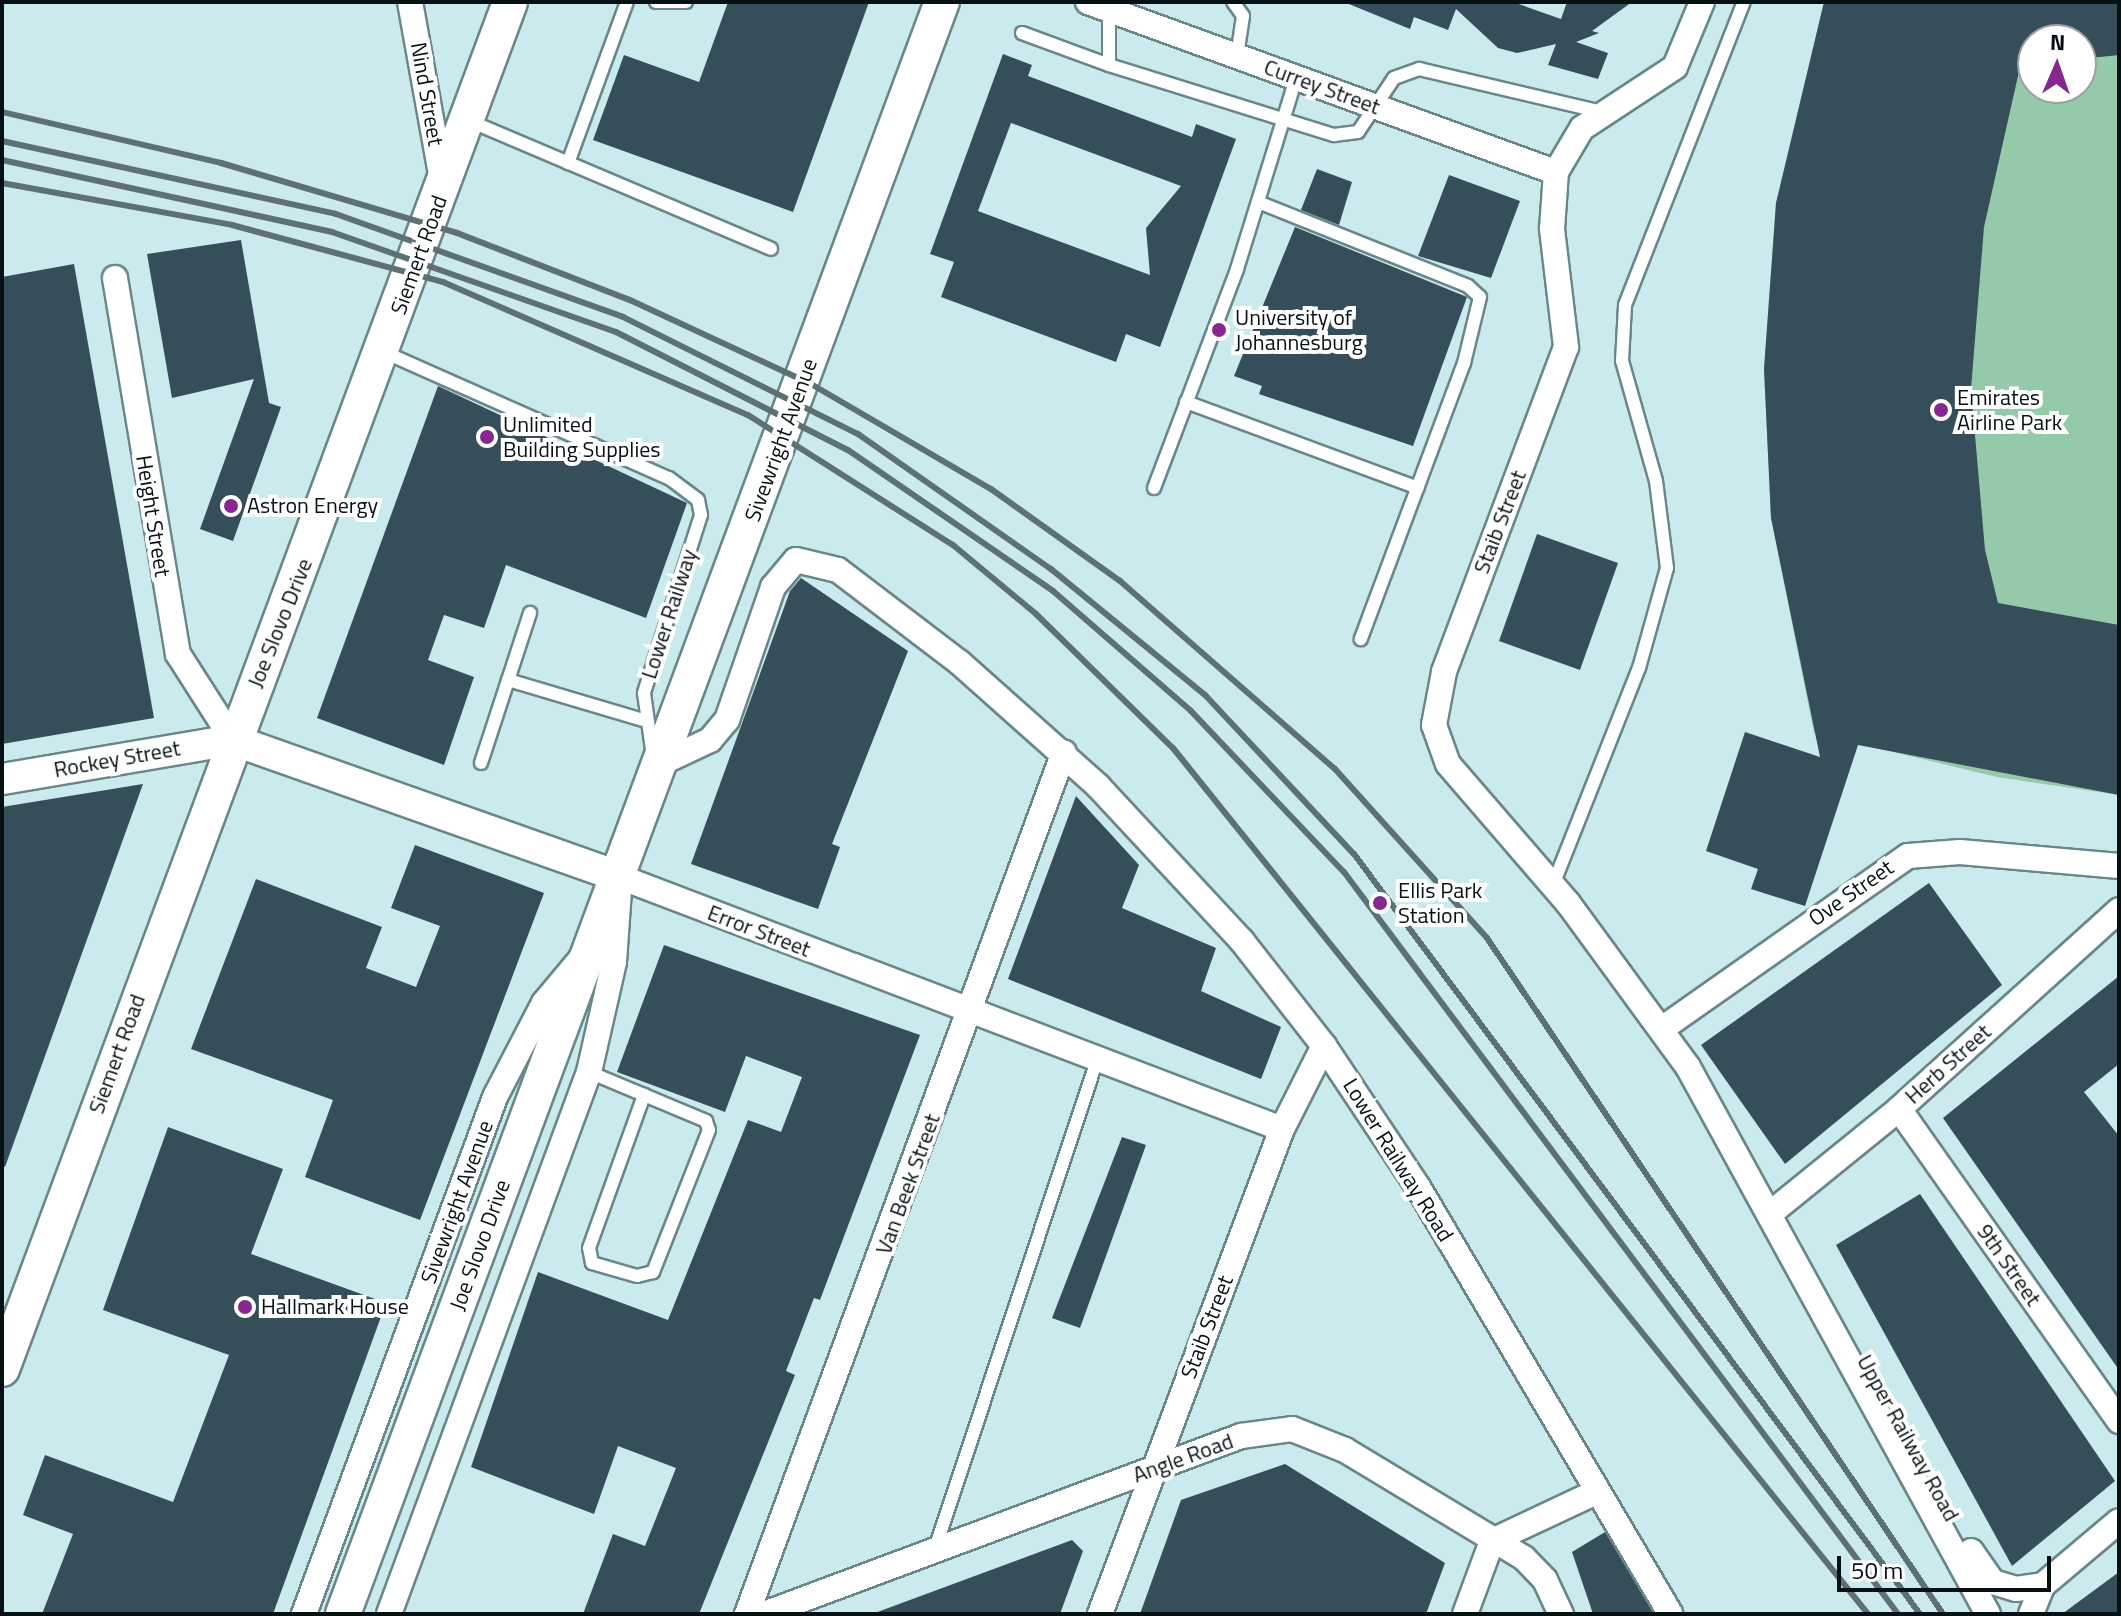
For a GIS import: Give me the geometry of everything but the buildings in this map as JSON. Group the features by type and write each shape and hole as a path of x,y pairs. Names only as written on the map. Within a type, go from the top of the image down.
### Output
{"main road":[{"name":"Siemert Road","path":"326,507 510,2"},
{"name":"Sivewright Avenue","path":"620,877 655,766 734,573 942,2"},
{"name":"Joe Slovo Drive","path":"233,740 326,507"},
{"name":"Siemert Road","path":"2,1369 233,740"},
{"name":"Joe Slovo Drive","path":"343,1614 620,877"}],"street":[{"name":"Nind Street","path":"410,2 443,186"},
{"name":"Staib Street","path":"1663,1028 1553,885 1448,764 1434,725 1444,672 1566,347 1552,229 1556,172 1582,128 1603,112 1668,75 1702,2"},
{"name":"Currey Street","path":"1099,6 1556,172"},
{"name":"Height Street","path":"115,278 178,654 233,740"},
{"path":"655,766 710,740 727,720 773,587 786,565 808,559 838,570 1064,752"},
{"name":"Rockey Street","path":"2,779 233,740"},
{"name":"Error Street","path":"233,740 620,877 1282,1129"},
{"name":"Van Beek Street","path":"747,1614 972,1013 1064,752"},
{"name":"Lower Railway Road","path":"1064,752 1242,941 1324,1046 1418,1187 1671,1614"},
{"name":"Ove Street","path":"1663,1028 1908,856 1960,852 2119,866"},
{"path":"389,1614 589,1072 614,962 620,877"},
{"name":"Herb Street","path":"1776,1219 2119,910"},
{"name":"Sivewright Avenue","path":"304,1614 495,1097 544,1003 594,942"},
{"name":"Upper Railway Road","path":"1663,1028 1776,1219 1988,1614"},
{"name":"Staib Street","path":"1100,1614 1282,1129 1324,1046"},
{"name":"9th Street","path":"1899,1109 2119,1421"},
{"name":"Upper Railway Road","path":"1776,1219 1807,1252 1983,1572 2016,1589 2043,1585"},
{"name":"Angle Road","path":"764,1614 1241,1436 1292,1429 1345,1450 1535,1567 1561,1614"},
{"path":"1465,1614 1492,1541 1596,1492"},
{"path":"2031,1614 2043,1585 2119,1521"}],"lane":[{"path":"568,163 627,2"},
{"path":"656,2 686,2"},
{"path":"1233,2 1243,16 1237,56"},
{"path":"1553,885 1639,668 1667,568 1656,481 1622,361 1625,305 1744,2"},
{"path":"1099,6 1109,65"},
{"path":"1022,33 1109,65 1282,120 1347,136 1367,123 1394,78 1419,69 1603,112"},
{"path":"1154,488 1258,202 1296,78"},
{"path":"467,120 771,249"},
{"path":"1258,202 1468,286 1480,297 1481,314 1361,639"},
{"name":"Lower Railway","path":"384,352 669,478 698,500 701,515 648,674 643,720 655,766"},
{"path":"1186,402 1418,488"},
{"path":"481,763 530,613"},
{"path":"508,680 643,720"},
{"path":"935,1549 1097,1060"},
{"path":"589,1072 644,1095 706,1121 709,1136 653,1272 637,1276 592,1263 589,1248 644,1095"}],"green space":[{"name":"Emirates Airline Park","path":"1824,2 2119,2 2119,795 1997,777 1814,733 1771,518 1764,369 1776,203"}],"railway":[{"path":"2,112 221,163 457,233 630,300 811,384 991,489 1120,581 1335,769 1487,938 1943,1614"},
{"path":"2,141 336,214 623,317 858,434 1051,569 1205,695 1354,854 1920,1614"},
{"path":"2,160 332,232 616,332 848,450 1053,591 1191,711 1344,872 1898,1614"},
{"path":"2,183 232,225 443,282 748,415 953,545 1036,614 1173,748 1868,1614"}],"place":[{"name":"University of Johannesburg","path":"1219,330"},
{"name":"Emirates Airline Park","path":"1941,410"},
{"name":"Unlimited Building Supplies","path":"487,437"},
{"name":"Astron Energy","path":"231,506"},
{"name":"Ellis Park Station","path":"1380,903"},
{"name":"Hallmark House","path":"245,1307"}]}
